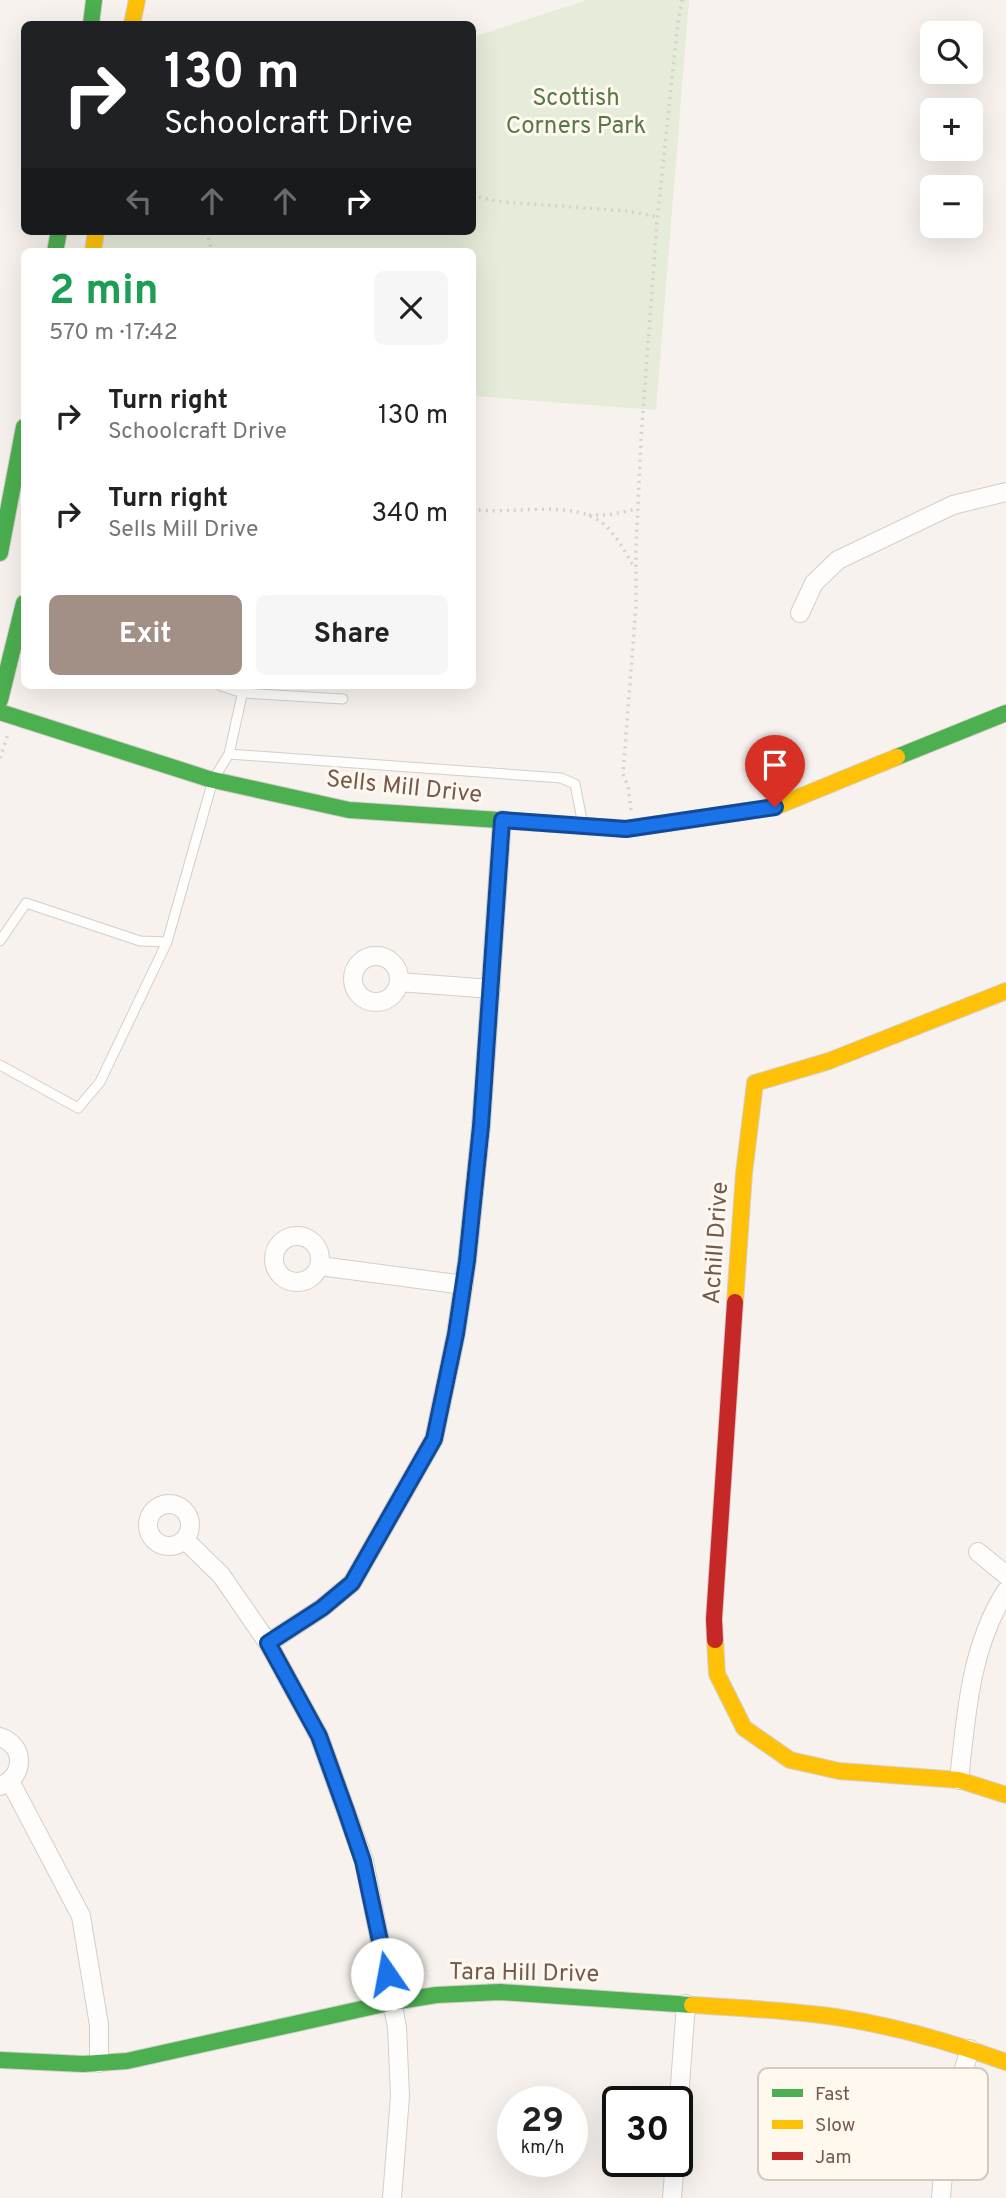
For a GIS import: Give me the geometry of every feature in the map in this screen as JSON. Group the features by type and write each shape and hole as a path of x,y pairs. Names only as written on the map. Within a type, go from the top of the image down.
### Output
{"street":[{"path":"90,21 94,0"},
{"path":"132,21 136,0"},
{"path":"0,553 21,443"},
{"path":"800,612 814,583 838,560 953,505 1006,492"},
{"path":"0,700 21,615"},
{"name":"Sells Mill Drive","path":"0,712 213,780 349,810 632,828 775,807 1006,713"},
{"path":"268,1643 322,1608 352,1583 434,1439 464,1285 481,1126 502,820"},
{"path":"399,982 491,989"},
{"name":"Achill Drive","path":"959,1780 839,1771 790,1760 744,1728 717,1674 714,1619 744,1173 755,1083 829,1060 1005,995"},
{"path":"320,1266 464,1285"},
{"path":"185,1540 221,1575 268,1643 319,1736 363,1861 397,2027 400,2096 392,2198"},
{"path":"978,1552 1006,1575"},
{"path":"1006,1591 997,1605 975,1664 959,1780 1006,1795"},
{"path":"0,1737 12,1743 20,1758 16,1775 5,1784 81,1916 99,2025 99,2063"},
{"name":"Tara Hill Drive","path":"0,2060 99,2063 152,2056 393,2002 436,1995 500,1992 835,2017 895,2028 1006,2062"},
{"path":"680,2086 686,2004"},
{"path":"964,2068 970,2049"},
{"path":"672,2198 674,2177"},
{"path":"941,2198 943,2180"}],"lane":[{"path":"0,1065 79,1108 100,1082 167,942 213,780 229,754 243,689 343,699"},
{"path":"229,754 561,778 575,784 583,826"},
{"path":"0,941 26,903 140,941 167,942"}],"path":[{"path":"632,828 628,786 623,774 636,605 637,509 658,217 682,0"},
{"path":"476,197 503,202 627,211 658,217"},
{"path":"476,510 535,509 608,515 637,509"},
{"path":"587,515 604,524 618,540 636,569"},
{"path":"631,809 643,810"}],"green space":[{"name":"Scottish Corners Park","path":"587,0 689,0 656,410 476,396 476,248 94,248 95,235 476,235 476,36"}],"traffic: fast":[{"path":"91,21 94,0"},
{"path":"56,248 58,235"},
{"path":"0,553 21,443"},
{"path":"0,700 21,615"},
{"path":"0,712 209,779 349,810 617,828"},
{"path":"897,757 1006,713"},
{"path":"0,2060 83,2064 127,2061 393,2002 436,1995 500,1992 692,2005"}],"traffic: slow":[{"path":"133,21 137,0"},
{"path":"94,248 95,235"},
{"path":"617,828 626,829 775,807 897,757"},
{"path":"735,1302 744,1173 755,1083 829,1061 1006,991"},
{"path":"715,1640 717,1674 744,1728 790,1760 839,1771 959,1780 1006,1795"},
{"path":"692,2005 836,2017 922,2035 1006,2062"}],"traffic: jam":[{"path":"715,1640 714,1619 735,1302"}],"route":[{"path":"387,1974 363,1861 346,1811 319,1736 268,1643 322,1608 352,1583 434,1439 456,1334 467,1261 481,1126 502,820 626,829 775,807"}]}
